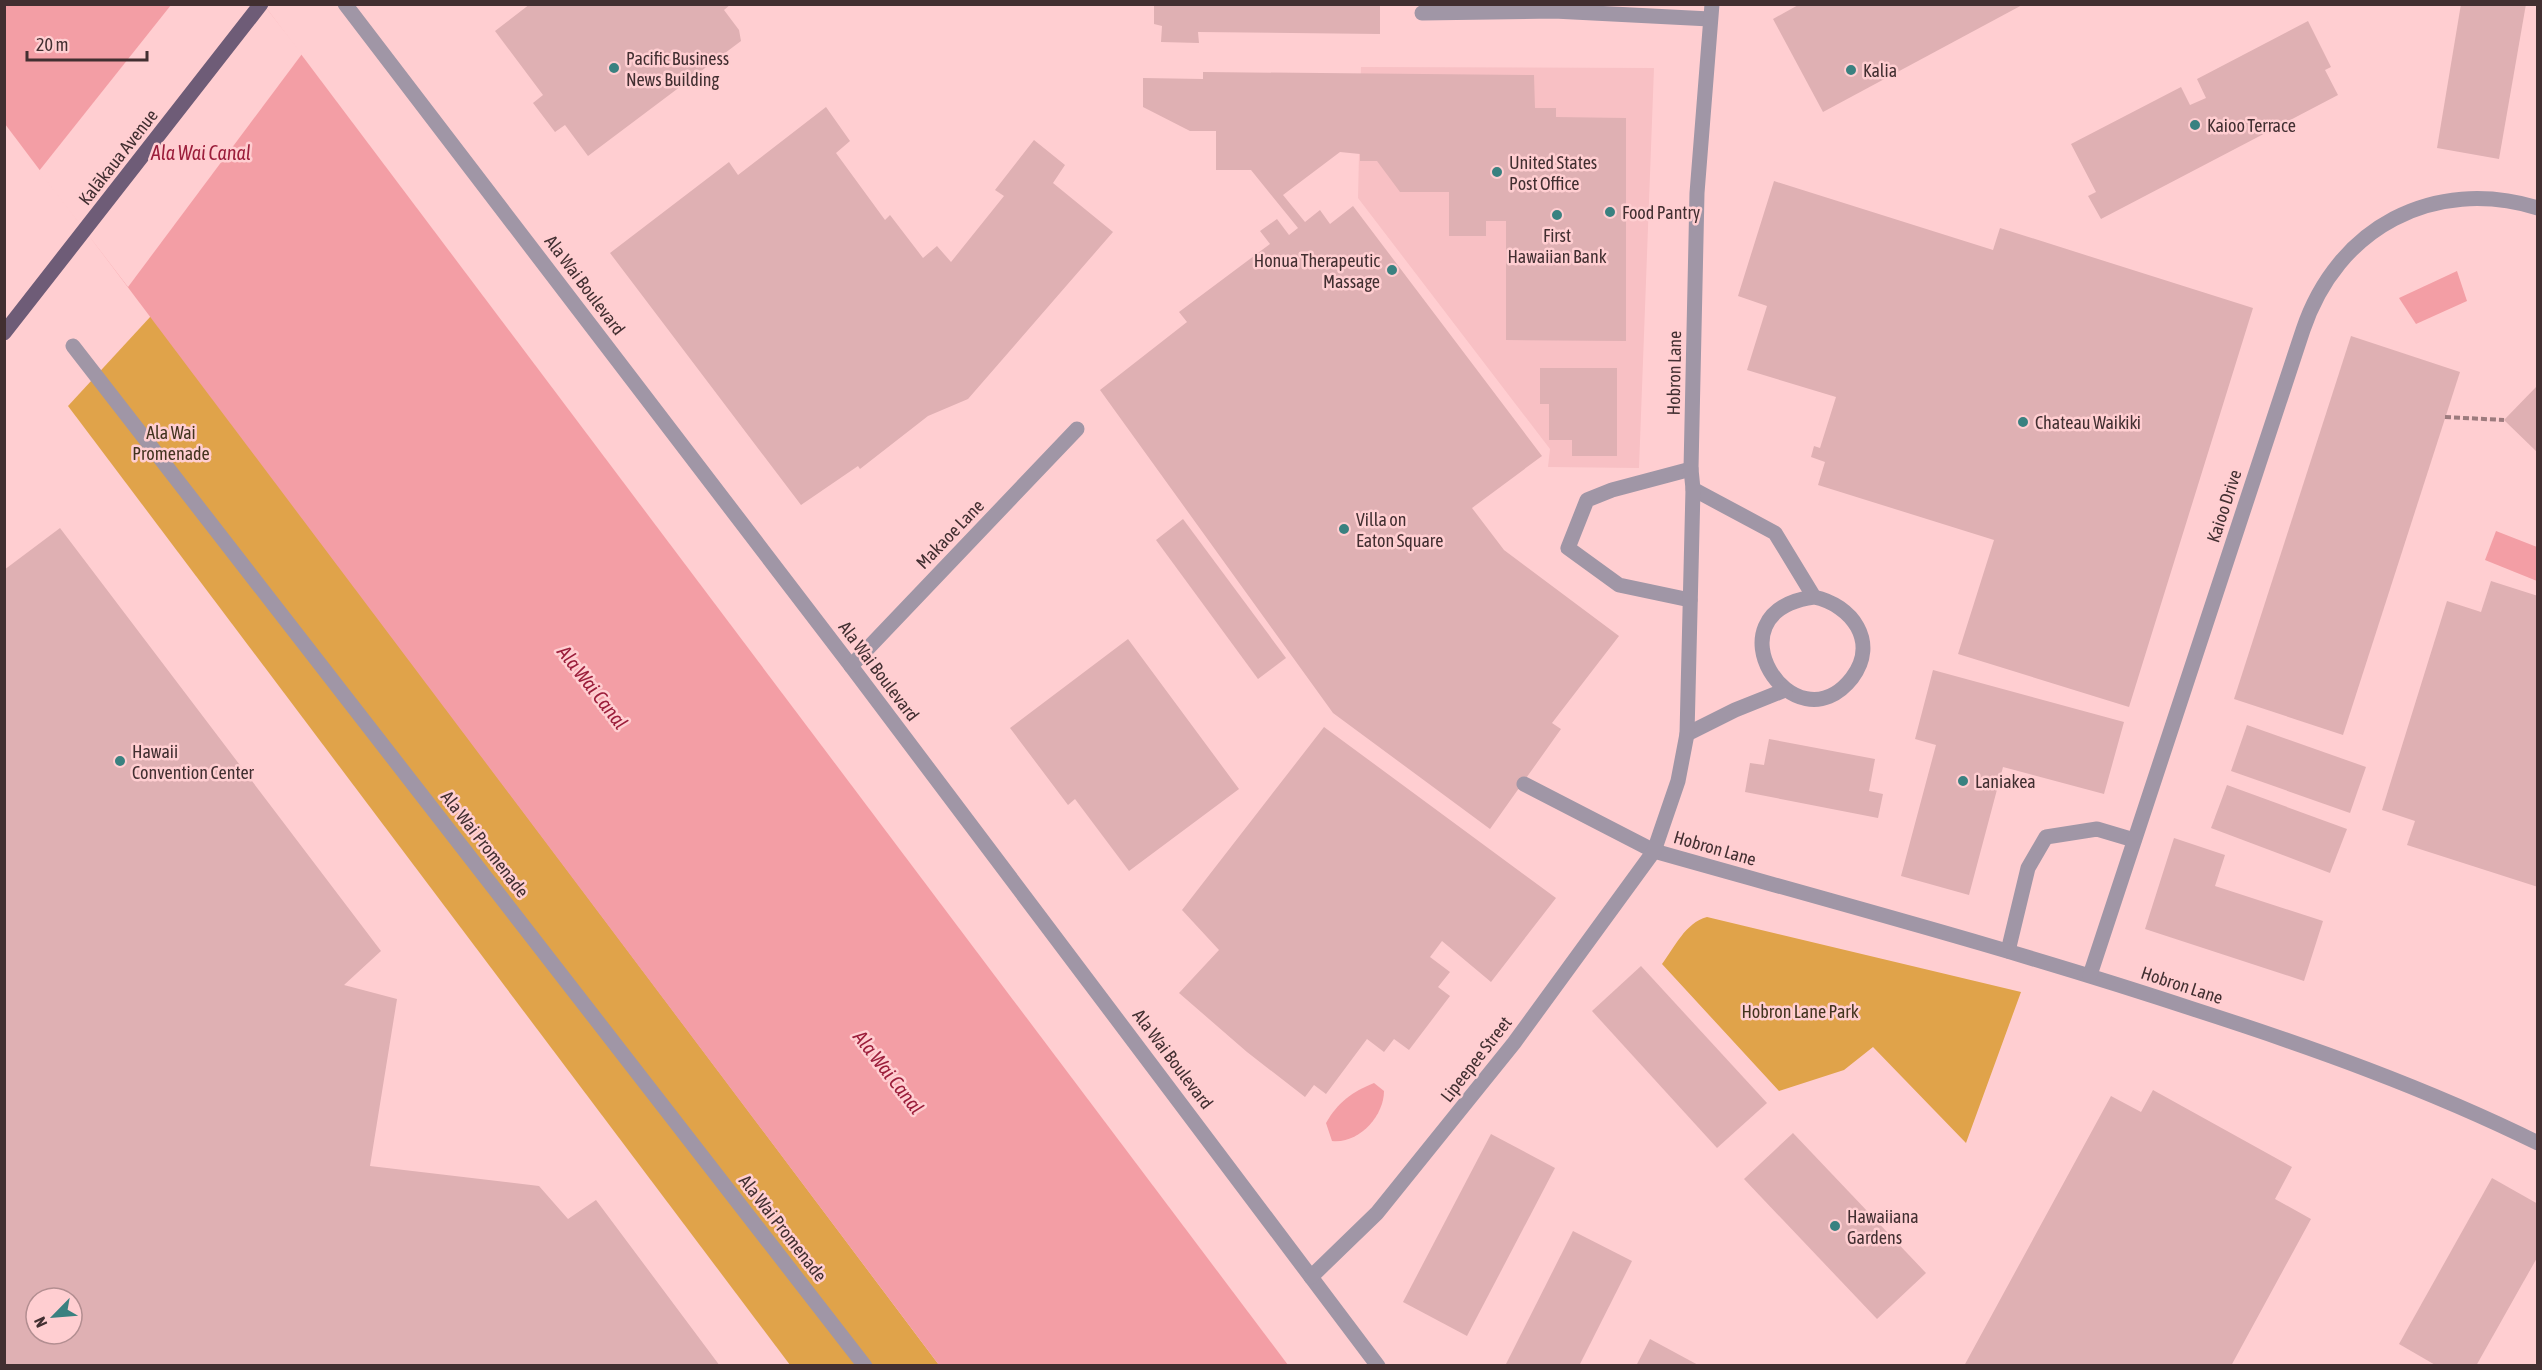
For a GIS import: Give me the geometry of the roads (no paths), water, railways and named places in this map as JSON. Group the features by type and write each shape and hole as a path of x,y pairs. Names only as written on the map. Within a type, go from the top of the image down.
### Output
{"main road":[{"name":"Kalākaua Avenue","path":"4,333 261,4"}],"street":[{"name":"Ala Wai Boulevard","path":"345,4 368,31 851,666 1378,1365"},
{"path":"1422,13 1554,10 1711,12"},
{"name":"Hobron Lane","path":"1711,12 1696,193 1691,469 1694,489 1687,734 1678,781 1654,851 2090,975 2330,1054 2460,1105 2538,1143"},
{"name":"Kaioo Drive","path":"2090,975 2308,314 2331,272 2360,241 2396,218 2416,209 2457,199 2479,198 2500,199 2538,208"},
{"name":"Ala Wai Promenade","path":"74,346 865,1365"},
{"name":"Makaoe Lane","path":"851,666 1077,429"},
{"path":"1690,600 1619,585 1568,548 1587,500 1612,490 1691,469"},
{"path":"1694,489 1775,533 1814,597"},
{"path":"1814,597 1830,601 1845,610 1856,622 1862,638 1862,655 1857,671 1847,684 1833,694 1809,697 1785,690 1773,679 1765,664 1762,649 1764,633 1771,618 1783,607 1797,599 1814,597"},
{"path":"1687,734 1735,710 1785,690"},
{"path":"1524,784 1654,851"},
{"path":"2008,951 2028,868 2046,837 2097,829 2134,840"},
{"name":"Lipeepee Street","path":"1311,1276 1377,1213 1514,1043 1654,851"}],"water":[{"name":"Ala Wai Canal","path":"5,5 264,5 1288,1365 939,1365 5,124"},
{"path":"2457,271 2467,301 2416,324 2399,298"},
{"path":"2496,531 2537,547 2537,581 2485,560"},
{"path":"1374,1083 1384,1091 1380,1110 1375,1119 1352,1138 1332,1141 1326,1123 1335,1109 1346,1098"}],"place":[{"name":"Pacific Business News Building","path":"614,68"},
{"name":"Kalia","path":"1851,70"},
{"name":"Kaioo Terrace","path":"2195,125"},
{"name":"United States Post Office","path":"1497,172"},
{"name":"Food Pantry","path":"1610,212"},
{"name":"First Hawaiian Bank","path":"1557,215"},
{"name":"Honua Therapeutic Massage","path":"1392,270"},
{"name":"Chateau Waikiki","path":"2023,422"},
{"name":"Villa on Eaton Square","path":"1344,529"},
{"name":"Hawaii Convention Center","path":"120,761"},
{"name":"Laniakea","path":"1963,781"},
{"name":"Hawaiiana Gardens","path":"1835,1226"}],"park label":[{"name":"Hobron Lane Park","path":"1800,1011"}]}
